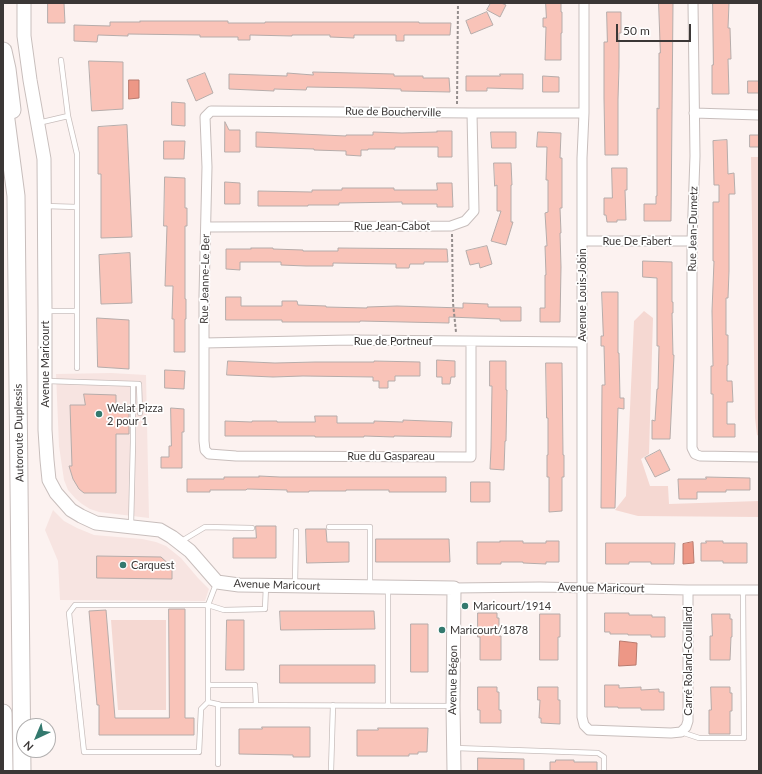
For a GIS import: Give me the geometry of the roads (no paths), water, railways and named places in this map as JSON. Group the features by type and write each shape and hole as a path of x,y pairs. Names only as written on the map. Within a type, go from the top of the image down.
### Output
{"highway":[{"path":"3,51 7,69 18,171 16,196"},
{"name":"Autoroute Duplessis","path":"3,97 16,196 22,771"},
{"path":"3,713 4,764"}],"street":[{"name":"Avenue Maricourt","path":"24,3 24,36 44,159 45,430 47,460 50,480 56,493 71,510 96,524 160,530 172,537 190,552 217,582 239,585 759,590"},
{"name":"Avenue Louis-Jobin","path":"582,588 582,158 584,113 584,3"},
{"name":"Rue Jean-Dumetz","path":"694,3 695,156 692,241 692,448 695,454 700,456 759,457"},
{"name":"Rue de Boucherville","path":"205,117 211,111 584,113"},
{"name":"Rue Jean-Cabot","path":"206,227 451,226 465,221 474,211 472,113"},
{"path":"694,113 759,115"},
{"name":"Rue Jeanne-Le Ber","path":"204,441 204,296 207,167 205,117"},
{"name":"Rue De Fabert","path":"582,241 692,241"},
{"name":"Rue de Portneuf","path":"204,343 349,340 582,342"},
{"name":"Rue du Gaspareau","path":"204,441 205,450 209,454 213,455 471,457 471,342"},
{"name":"Avenue Bégon","path":"454,588 454,771"},
{"path":"582,588 582,718 584,725 589,730 681,732"},
{"name":"Carré Roland-Couillard","path":"681,732 686,727 688,721 688,590"}],"lane":[{"path":"61,60 68,116 77,154 77,368"},
{"path":"38,123 68,116"},
{"path":"45,206 77,207"},
{"path":"45,311 77,311"},
{"path":"45,380 139,384 140,413"},
{"path":"131,527 133,384"},
{"path":"179,543 205,527 252,528"},
{"path":"329,527 370,527 370,587"},
{"path":"295,586 296,531"},
{"path":"217,582 208,605 208,702 201,709 198,752 84,752 70,613 75,606 208,605 224,610 265,609 266,586"},
{"path":"388,587 388,706"},
{"path":"681,732 699,738 744,738 743,590"},
{"path":"208,685 256,685 256,705"},
{"path":"208,702 221,705 453,706"},
{"path":"218,704 218,764"},
{"path":"331,771 333,706"},
{"path":"453,748 598,753 604,757 604,771"}],"place":[{"name":"Welat Pizza 2 pour 1","path":"99,414"},
{"name":"Carquest","path":"123,565"},
{"name":"Maricourt/1914","path":"465,606"},
{"name":"Maricourt/1878","path":"442,630"}]}
